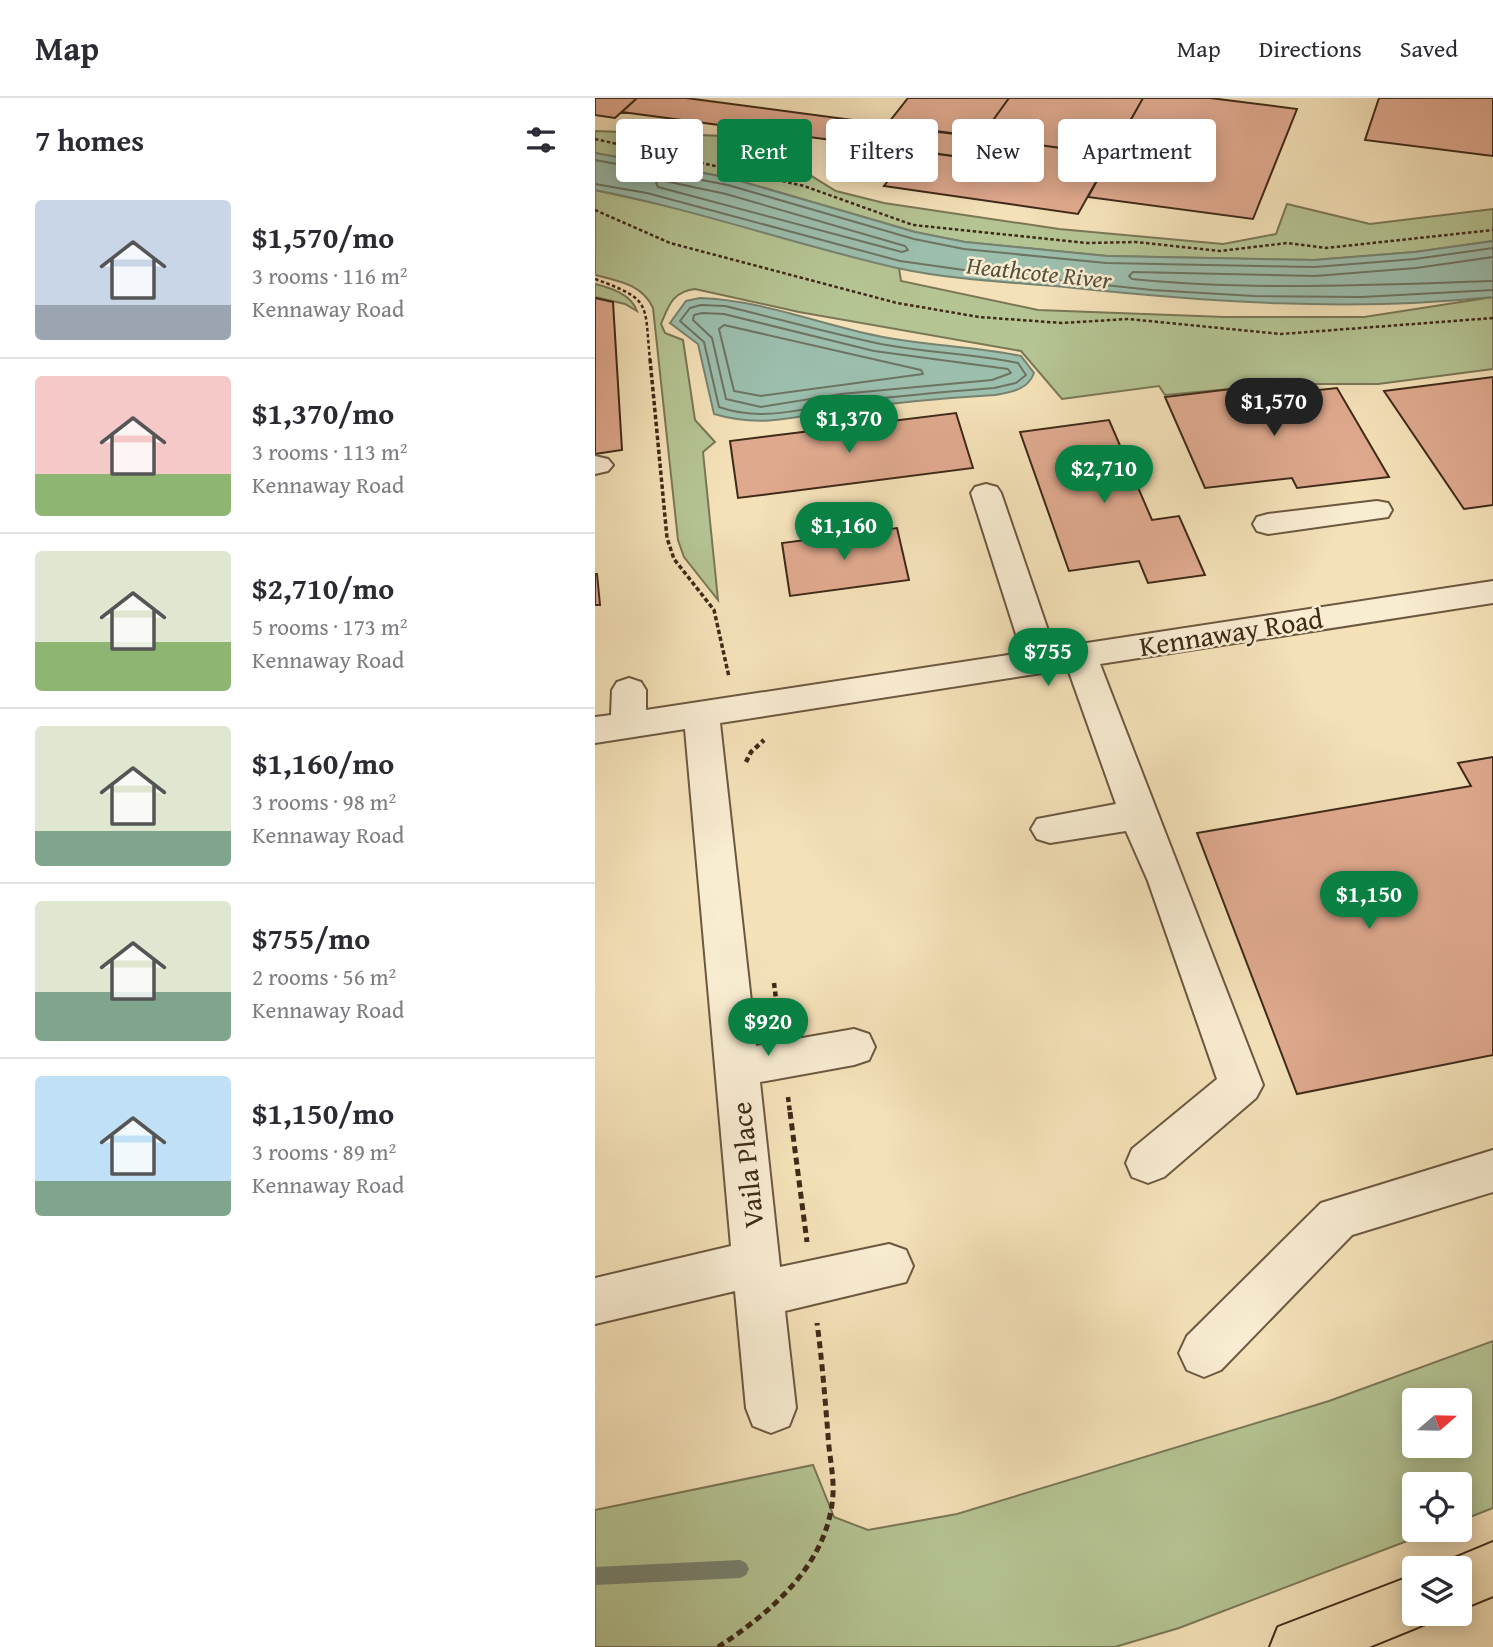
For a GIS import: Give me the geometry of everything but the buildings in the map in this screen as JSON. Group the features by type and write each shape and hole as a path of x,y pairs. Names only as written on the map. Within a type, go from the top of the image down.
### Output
{"highway":[{"path":"1472,1578 1493,1569"},
{"path":"1298,1647 1402,1607"}],"street":[{"path":"986,493 1042,661"},
{"path":"1268,524 1377,510"},
{"path":"1415,571 1433,601"},
{"path":"1297,589 1314,620"},
{"name":"Kennaway Road","path":"595,730 1493,592"},
{"path":"1080,656 1138,815 1167,881 1241,1086 1148,1163"},
{"path":"629,690 629,725"},
{"name":"Vaila Place","path":"701,714 771,1408"},
{"path":"1050,829 1138,815"},
{"path":"737,1068 854,1047"},
{"path":"1204,1353 1337,1218 1493,1171"},
{"path":"595,1301 759,1278 889,1266"}],"path":[{"path":"595,139 804,186 913,225 1087,243 1136,242 1220,251 1287,243 1327,248 1493,230"},
{"path":"595,210 670,243 897,303 979,317 1062,323 1128,319 1281,334 1399,327 1493,317"},
{"path":"595,279 631,292 646,307 670,548 682,570 714,610 730,681 741,679"}],"green space":[{"path":"595,131 616,132 616,157 595,153"},
{"path":"703,135 717,136 717,176 703,173"},
{"path":"812,176 836,191 884,203 1059,229 1223,244 1276,234 1287,204 1370,224 1493,209 1493,241 1415,252 1314,260 1107,256 965,242 915,232 744,182 812,182"},
{"path":"595,190 677,208 899,268 901,281 1038,310 1225,317 1364,317 1493,297 1493,369 1378,384 1282,384 1165,395 1159,386 1062,399 1021,351 799,312 695,289 687,291 672,300 661,324 665,333 683,340 695,420 715,442 703,452 718,600 684,557 678,540 653,308 636,289 595,275"},
{"path":"595,284 625,296 637,311 625,304 595,297"},
{"path":"1493,1341 1493,1508 1472,1516 1472,1472 1402,1472 1402,1542 1405,1542 1179,1628 1115,1647 595,1647 595,1510 813,1465 834,1517 868,1530 957,1514 1329,1401"}],"water":[{"name":"Heathcote River","path":"595,153 616,157 616,182 703,182 703,173 717,176 717,182 744,182 915,232 965,242 1107,256 1314,260 1415,252 1493,241 1493,297 1386,304 1225,301 939,275 859,259 671,207 595,190"},
{"path":"700,298 745,303 896,339 1021,356 1034,373 1023,387 995,395 879,405 777,420 731,418 714,414 698,344 670,323 686,301"}],"waterway":[{"path":"595,1576 740,1569"}]}
